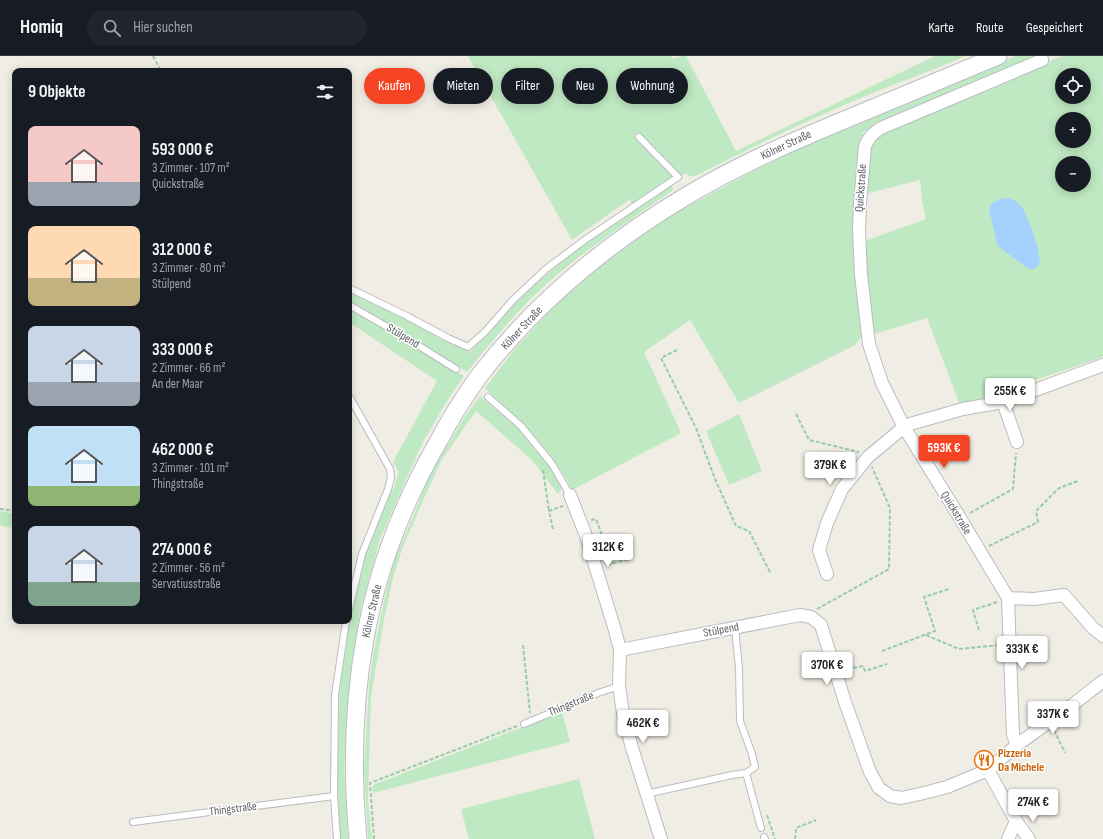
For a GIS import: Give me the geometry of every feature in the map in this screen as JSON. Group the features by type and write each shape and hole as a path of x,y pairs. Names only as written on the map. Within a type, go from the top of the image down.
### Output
{"main road":[{"name":"Kölner Straße","path":"358,839 355,765 358,697 365,639 373,601 389,548 413,489 442,433 479,376 539,308 608,248 656,214 691,193 815,132 998,56"}],"street":[{"name":"Quickstraße","path":"1008,598 904,427 882,384 869,344 858,230 865,146 868,138 873,132 1042,60 1041,56"},
{"path":"827,574 819,550 827,523 842,489 868,457 904,427 963,409 1003,402 1103,365"},
{"path":"1003,402 1017,442"},
{"path":"572,498 582,523 615,630 620,650 620,686 623,713 632,748 661,839"},
{"path":"1017,745 1013,735 1008,598 1034,599 1064,595 1093,628 1103,636"},
{"name":"Stülpend","path":"620,650 800,615 811,617"},
{"path":"811,617 821,625 845,702 870,772 879,788 890,796 901,798 947,787 988,770 1017,745 1050,722 1103,681"},
{"path":"988,770 1016,821 1029,839"},
{"path":"1008,839 1016,821"}],"lane":[{"path":"352,289 468,347 485,332 513,300 546,269 586,239 678,177 639,137"},
{"name":"Stülpend","path":"352,307 456,369"},
{"path":"488,397 521,426 552,464 572,498"},
{"path":"352,401 390,469 390,478 388,489 362,554 352,596"},
{"path":"337,839 334,796 335,695 346,624"},
{"path":"646,794 746,773 755,767 740,721 739,668 735,628"},
{"name":"Thingstraße","path":"524,724 598,693 620,686"},
{"path":"746,773 761,828"},
{"name":"Thingstraße","path":"133,822 334,796"}],"path":[{"path":"153,56 159,68"},
{"path":"677,350 661,358 696,428 715,479 736,526 749,531 770,572"},
{"path":"796,414 809,440 864,453 868,457 890,508 889,569 815,610 811,617"},
{"path":"960,518 1013,489 1017,442"},
{"path":"543,470 553,529"},
{"path":"979,550 1038,522 1036,511 1059,488 1078,481"},
{"path":"549,511 572,498"},
{"path":"0,509 12,511"},
{"path":"582,523 596,519 613,564"},
{"path":"596,568 628,559"},
{"path":"882,651 935,631 924,597 949,589"},
{"path":"979,630 973,610 1008,598"},
{"path":"926,635 959,649 1009,644"},
{"path":"523,645 530,721"},
{"path":"850,663 853,668 863,666 865,670 887,664"},
{"path":"1050,722 1065,752"},
{"path":"374,839 370,783 524,724"},
{"path":"767,815 775,839"},
{"path":"795,839 796,828 816,820"}],"green space":[{"path":"468,56 671,56 673,59 686,56 736,151 935,56 965,56 820,116 695,176 688,176 686,173 671,182 673,189 672,191 628,221 572,263 533,296 510,320 467,372 352,302 352,292 470,352 526,292 571,254 635,206 629,200 572,240 493,100 493,68 475,68"},
{"path":"1016,56 1031,56 1030,63 863,132 859,167 862,336 855,345 739,403 690,320 644,352 681,433 572,490 564,475 533,435 485,388 514,350 555,305 601,265 670,216 784,154 917,96"},
{"path":"1062,56 1103,56 1103,357 960,405 927,318 871,335 862,242 926,219 922,201 920,180 865,194 866,158 873,138 984,88"},
{"path":"352,311 464,376 450,396 423,442 406,480 380,539 361,608 351,667 344,768 348,839 340,839 338,744 340,680 349,624 352,624 353,601 372,529 394,487 399,472 393,462 437,381 352,324"},
{"path":"480,396 529,438 555,473 562,488 558,494 532,460 476,411 441,461 402,549 393,578 384,620 371,696 368,800 372,839 368,839 364,769 369,685 374,650 394,560 430,474 466,415"},
{"path":"739,414 762,471 729,485 706,431"},
{"path":"0,511 12,513 12,528 0,526"},
{"path":"562,712 570,742 373,793 373,785"},
{"path":"579,779 595,839 469,839 461,809"}],"water":[{"path":"1009,198 1017,202 1023,208 1037,244 1040,263 1034,269 1024,266 997,244 989,209 995,202"}],"place":[{"name":"Pizzeria Da Michele","path":"984,760"}]}
